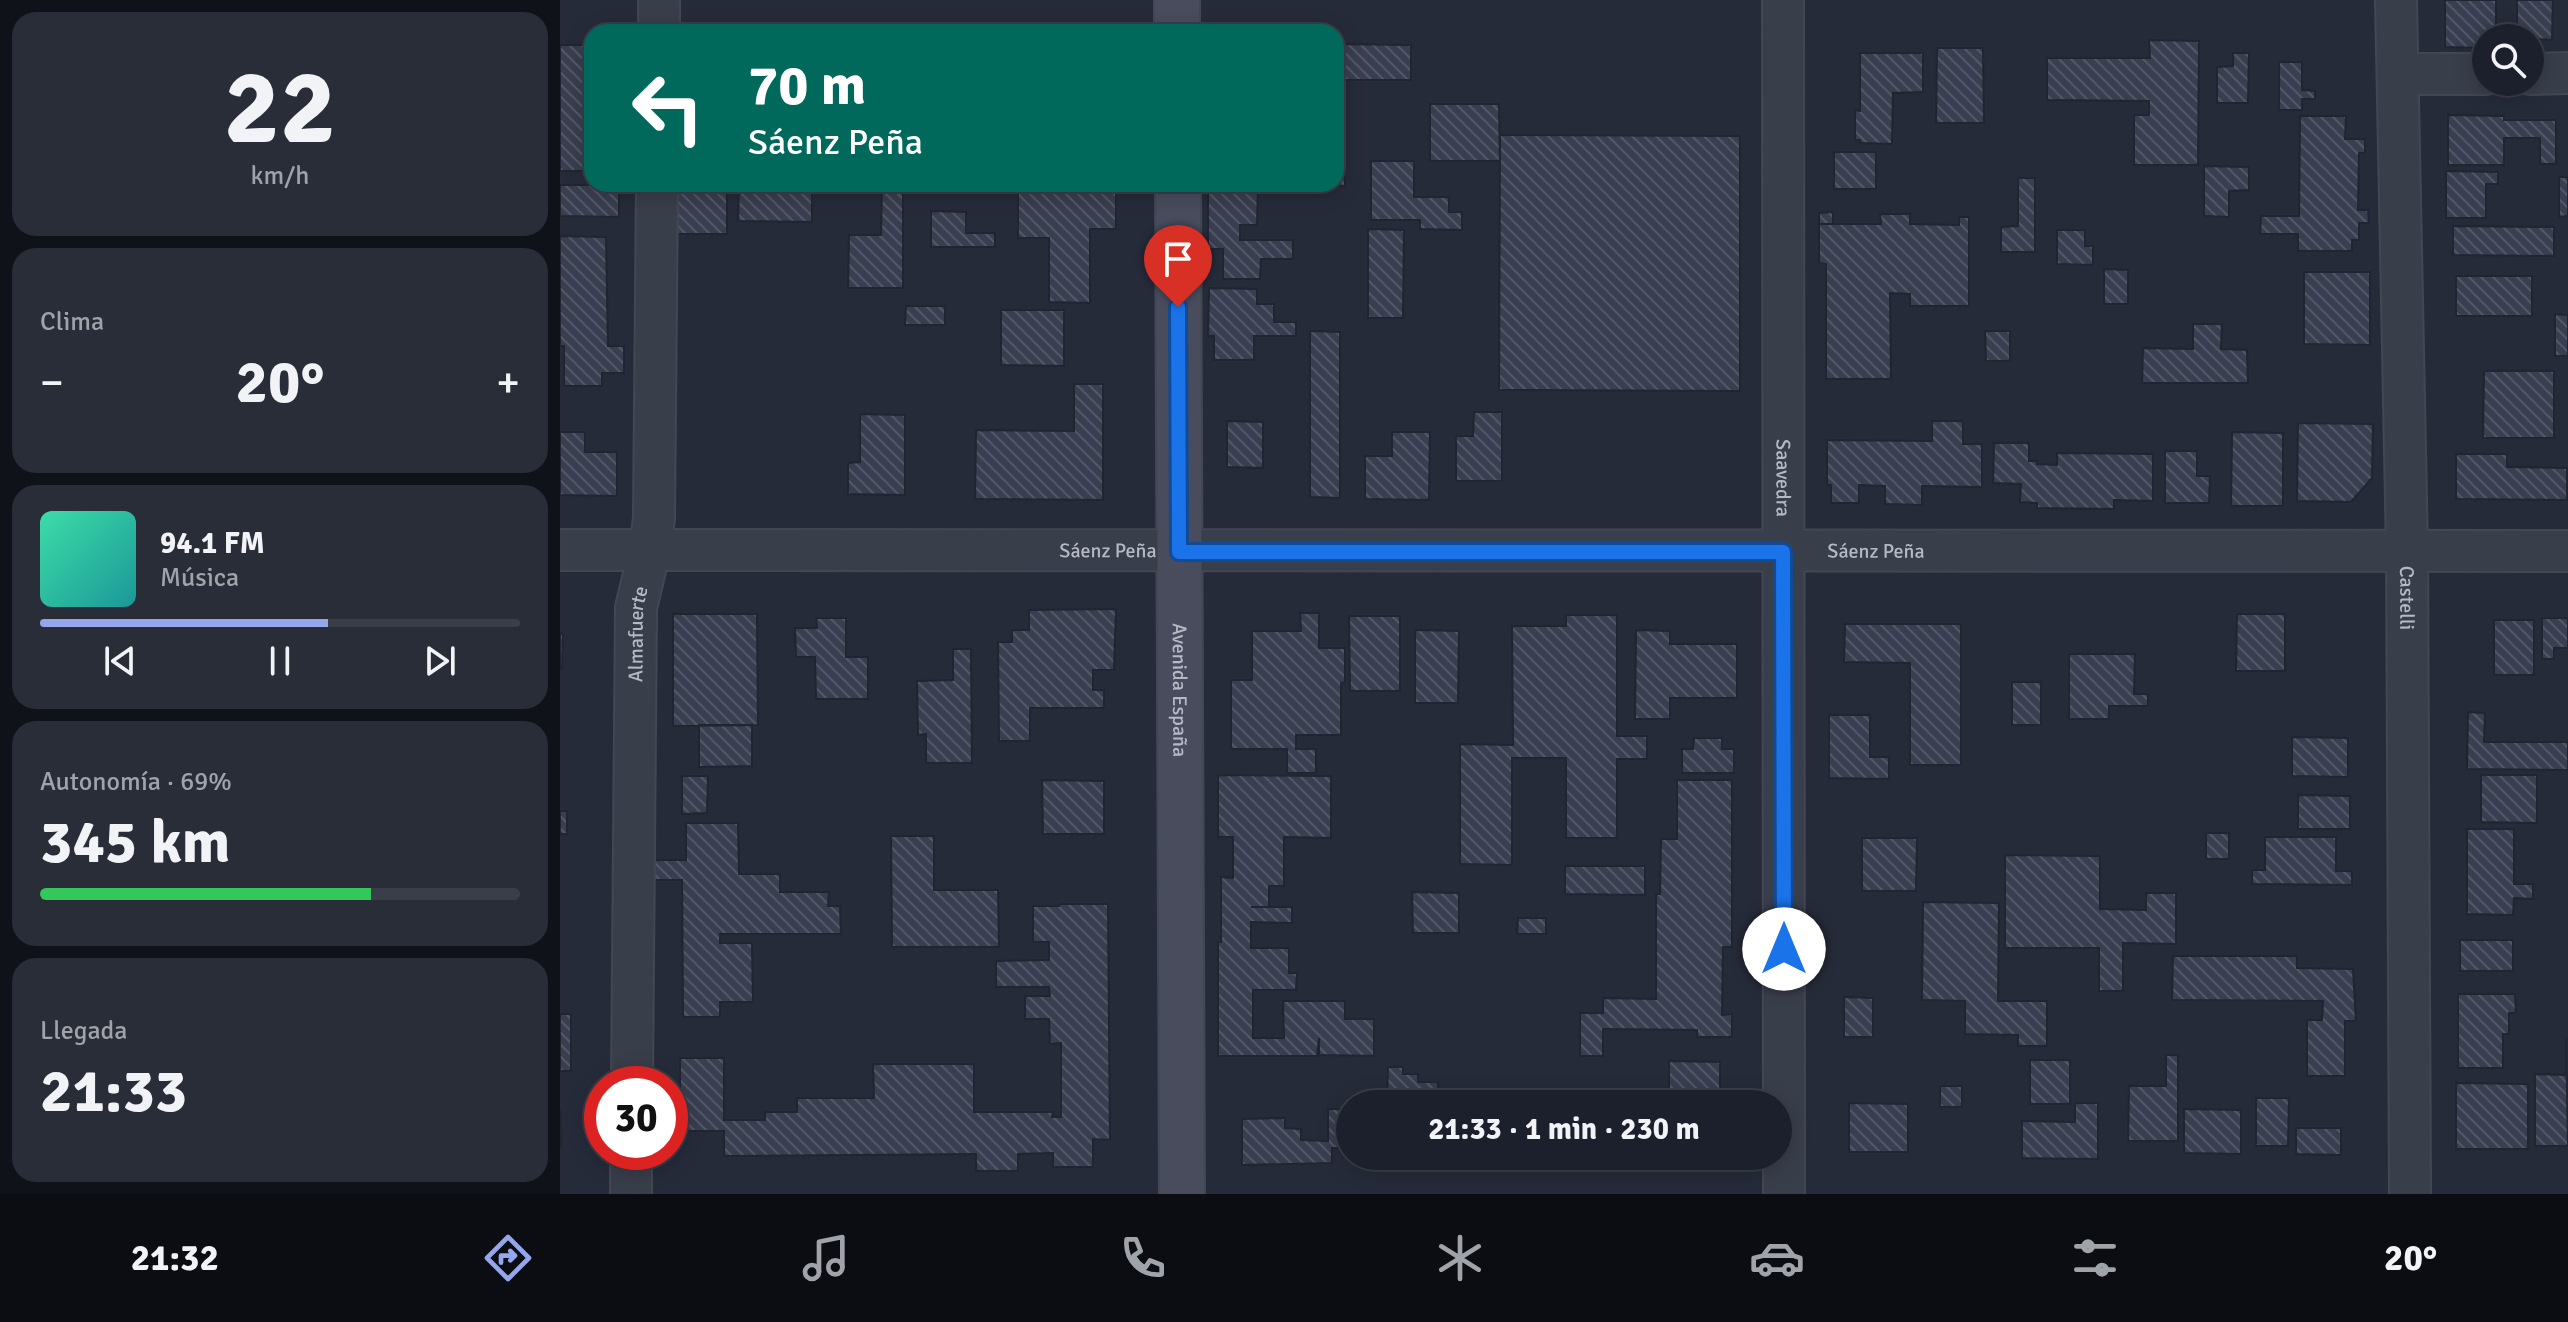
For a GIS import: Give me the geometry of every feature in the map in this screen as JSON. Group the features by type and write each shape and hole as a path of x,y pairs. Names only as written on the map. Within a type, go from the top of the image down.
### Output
{"main road":[{"path":"1177,0 1177,24"},
{"name":"Avenida España","path":"1178,192 1182,1194"}],"street":[{"path":"659,0 659,24"},
{"name":"Saavedra","path":"1783,0 1784,1194"},
{"name":"Castelli","path":"2396,0 2407,551 2410,1194"},
{"path":"2544,74 2568,73"},
{"path":"2399,74 2472,74"},
{"name":"Almafuerte","path":"632,1066 636,608 654,518 657,192"},
{"name":"Sáenz Peña","path":"560,550 2568,551"},
{"path":"631,1170 631,1194"}],"building":[{"path":"2445,0 2496,0 2496,24 2472,24 2472,48 2445,47"},
{"path":"2517,0 2553,0 2552,40 2544,40 2544,24 2517,24"},
{"path":"2149,40 2199,41 2198,165 2134,165 2134,115 2149,115 2149,101 2047,100 2047,58 2150,58"},
{"path":"1344,44 1411,45 1411,80 1344,80"},
{"path":"560,45 584,45 584,171 560,171"},
{"path":"1937,48 1983,48 1984,123 1936,123"},
{"path":"1860,53 1923,53 1923,92 1893,93 1892,144 1860,143 1860,140 1855,140 1855,110 1860,111"},
{"path":"2233,53 2249,53 2248,103 2217,103 2217,67 2233,66"},
{"path":"2279,62 2302,62 2302,90 2315,91 2315,99 2302,99 2302,110 2279,110"},
{"path":"1430,104 1499,104 1500,161 1430,161"},
{"path":"2448,115 2504,116 2504,120 2556,120 2556,164 2540,164 2540,138 2504,138 2504,165 2448,165"},
{"path":"2300,116 2346,116 2345,139 2365,139 2365,153 2359,153 2358,210 2368,210 2369,223 2359,223 2359,240 2352,240 2352,251 2298,251 2298,234 2260,234 2261,216 2299,216"},
{"path":"1500,135 1740,136 1740,391 1499,390"},
{"path":"1344,140 1345,140 1344,186"},
{"path":"1834,152 1876,152 1876,189 1834,189"},
{"path":"1371,161 1414,161 1414,197 1449,197 1449,212 1462,212 1462,230 1420,229 1420,220 1371,220"},
{"path":"2204,166 2249,167 2249,190 2229,191 2229,217 2204,216"},
{"path":"2446,171 2498,172 2498,184 2486,184 2486,218 2446,218"},
{"path":"2559,177 2568,177 2568,216 2559,217"},
{"path":"2018,178 2035,178 2035,252 2001,252 2001,227 2018,226"},
{"path":"560,185 584,185 584,192 619,192 619,217 560,216"},
{"path":"677,192 727,192 727,234 677,234"},
{"path":"739,192 812,192 812,222 738,221"},
{"path":"882,192 903,192 903,288 848,288 849,235 881,235"},
{"path":"1018,192 1116,192 1116,229 1090,229 1090,303 1049,302 1049,238 1018,238"},
{"path":"1208,192 1258,192 1257,225 1240,225 1240,240 1293,240 1293,259 1261,259 1260,279 1223,279 1223,249 1208,249"},
{"path":"931,211 966,212 966,233 995,233 995,247 931,247"},
{"path":"1833,212 1833,224 1819,224 1819,213"},
{"path":"1880,214 1910,214 1910,224 1959,225 1959,217 1969,217 1969,306 1910,306 1910,294 1890,293 1891,379 1826,379 1826,264 1819,263 1819,224 1881,224"},
{"path":"2453,226 2554,227 2554,256 2453,255"},
{"path":"1368,229 1404,230 1403,318 1368,318"},
{"path":"2057,230 2085,230 2085,246 2093,246 2093,265 2057,264"},
{"path":"560,236 606,237 608,346 624,346 624,373 602,373 602,386 564,386 564,346 560,346"},
{"path":"2104,269 2128,270 2128,304 2104,304"},
{"path":"2304,272 2370,272 2370,345 2304,344"},
{"path":"2456,276 2532,276 2532,316 2456,316"},
{"path":"1209,288 1257,289 1257,304 1274,304 1274,322 1296,322 1296,336 1254,336 1254,360 1214,360 1214,336 1208,336"},
{"path":"906,306 945,306 945,325 905,325"},
{"path":"1001,310 1064,310 1064,366 1001,365"},
{"path":"2555,314 2568,315 2568,356 2555,356"},
{"path":"2193,324 2222,324 2221,349 2247,350 2248,383 2142,383 2143,348 2193,349"},
{"path":"1310,331 1340,332 1340,498 1310,497"},
{"path":"1985,331 2010,331 2010,361 1986,361"},
{"path":"2484,371 2554,371 2554,438 2483,438"},
{"path":"1074,384 1103,384 1103,500 975,499 976,430 1074,431"},
{"path":"1474,412 1502,412 1502,481 1456,481 1456,436 1473,436"},
{"path":"860,414 905,415 905,495 848,494 848,463 860,462"},
{"path":"1227,421 1263,422 1263,468 1227,467"},
{"path":"1932,421 1963,421 1963,444 1982,444 1982,487 1922,486 1922,505 1885,504 1885,486 1859,485 1859,503 1831,503 1831,485 1827,485 1827,440 1932,441"},
{"path":"2298,423 2373,424 2372,478 2351,502 2297,501"},
{"path":"560,432 585,432 585,452 617,452 617,496 560,495"},
{"path":"1392,432 1430,432 1429,500 1365,499 1365,456 1392,456"},
{"path":"2232,432 2283,433 2283,506 2231,506"},
{"path":"1994,443 2029,443 2029,461 2037,461 2037,464 2057,465 2057,453 2153,454 2153,501 2114,500 2114,509 2037,508 2037,503 2020,502 2021,484 1993,483"},
{"path":"2165,451 2197,451 2197,476 2210,476 2209,503 2165,503"},
{"path":"2456,454 2507,454 2507,467 2567,468 2567,500 2456,499"},
{"path":"1116,609 1114,670 1093,670 1093,690 1104,690 1104,708 1030,708 1030,741 999,741 998,642 1012,642 1012,630 1029,630 1029,610"},
{"path":"1300,613 1319,613 1319,648 1345,648 1341,735 1296,735 1296,749 1316,749 1316,773 1287,773 1287,749 1231,749 1231,680 1252,680 1252,631 1301,631"},
{"path":"673,614 757,614 758,725 673,726"},
{"path":"2237,614 2285,614 2285,671 2236,671"},
{"path":"1566,615 1617,615 1617,736 1647,736 1647,759 1617,759 1617,838 1566,838 1566,758 1512,758 1512,865 1460,864 1460,744 1513,745 1512,626 1566,626"},
{"path":"1349,616 1400,616 1400,691 1350,691"},
{"path":"816,618 846,618 846,657 868,657 868,699 816,699 815,657 796,657 795,628 817,628"},
{"path":"2542,618 2568,618 2568,648 2554,648 2554,659 2542,659"},
{"path":"2494,620 2534,620 2534,675 2494,675"},
{"path":"1845,624 1961,624 1961,765 1910,765 1910,663 1844,662"},
{"path":"1415,630 1459,631 1458,703 1415,703"},
{"path":"1636,630 1670,631 1670,644 1737,644 1737,698 1670,698 1670,719 1635,719"},
{"path":"560,632 563,634 562,669 560,669"},
{"path":"953,649 971,649 972,763 926,763 926,734 918,735 917,681 953,680"},
{"path":"2069,654 2135,654 2134,694 2148,694 2148,706 2109,706 2109,719 2069,719"},
{"path":"2012,682 2041,682 2041,725 2012,725"},
{"path":"2468,712 2485,713 2484,742 2568,742 2568,770 2467,769"},
{"path":"1829,715 1870,715 1870,757 1889,757 1889,779 1829,778"},
{"path":"699,725 752,725 752,766 699,767"},
{"path":"2292,737 2348,738 2348,777 2292,776"},
{"path":"1694,738 1722,738 1722,749 1734,749 1734,773 1682,773 1682,749 1693,749"},
{"path":"1218,775 1331,776 1331,838 1284,837 1284,886 1269,886 1269,907 1292,907 1292,923 1251,922 1251,948 1289,948 1289,973 1297,973 1296,990 1253,990 1253,1038 1284,1038 1283,1001 1345,1001 1345,1019 1374,1019 1374,1056 1319,1055 1319,1038 1317,1056 1218,1056 1221,877 1233,878 1233,837 1218,837"},
{"path":"2481,775 2537,775 2537,823 2481,822"},
{"path":"682,776 708,776 707,813 682,814"},
{"path":"1042,780 1104,781 1104,834 1043,834"},
{"path":"1677,780 1732,780 1732,947 1723,947 1722,1015 1732,1014 1732,1037 1697,1037 1697,1030 1603,1029 1603,1056 1580,1056 1580,1013 1603,1013 1603,998 1656,999 1656,894 1660,894 1661,839 1677,839"},
{"path":"2298,795 2350,796 2350,829 2298,829"},
{"path":"560,811 567,811 567,834 560,834"},
{"path":"686,823 738,823 739,874 780,874 780,892 829,892 828,906 840,906 841,934 720,934 720,943 752,943 753,1002 720,1002 720,1017 683,1017 682,880 650,880 650,860 686,860"},
{"path":"2467,829 2514,829 2514,884 2533,884 2533,899 2514,898 2513,915 2467,914"},
{"path":"2206,833 2229,833 2229,859 2206,859"},
{"path":"891,836 934,836 934,890 998,890 999,947 892,947"},
{"path":"2265,837 2336,837 2336,871 2352,871 2352,885 2252,884 2252,870 2265,870"},
{"path":"1862,838 1917,838 1916,891 1862,891"},
{"path":"2005,855 2100,856 2100,909 2146,910 2146,893 2176,893 2176,944 2123,943 2123,991 2099,991 2099,948 2005,948"},
{"path":"1565,866 1645,866 1645,895 1565,894"},
{"path":"1412,892 1459,893 1459,933 1413,933"},
{"path":"1923,902 1999,903 1998,1001 2047,1001 2047,1046 2018,1046 2018,1035 1965,1034 1965,1001 1922,1000"},
{"path":"1108,904 1110,1140 1093,1139 1093,1167 1053,1167 1053,1153 1018,1154 1018,1171 976,1171 976,1154 724,1156 724,1131 688,1131 688,1066 680,1066 680,1058 724,1058 724,1120 765,1120 765,1112 797,1112 797,1098 874,1098 873,1064 974,1064 974,1112 1053,1112 1052,1117 1061,1117 1061,1043 1050,1044 1049,1019 1025,1019 1025,996 1050,996 1049,987 996,987 996,961 1049,960 1049,942 1033,942 1033,906"},
{"path":"1518,918 1546,918 1546,934 1517,934"},
{"path":"2460,940 2513,940 2513,971 2460,971"},
{"path":"2173,956 2297,956 2297,968 2353,969 2356,1021 2345,1021 2345,1076 2307,1076 2307,1020 2322,1020 2323,1001 2172,1000"},
{"path":"2458,994 2515,994 2516,1013 2509,1013 2509,1034 2503,1034 2503,1068 2458,1068"},
{"path":"1844,997 1873,998 1873,1037 1844,1037"},
{"path":"560,1014 571,1014 571,1071 560,1071"},
{"path":"2566,1038 2568,1146 2535,1146 2535,1074 2566,1075"},
{"path":"2166,1055 2178,1055 2178,1141 2128,1141 2129,1086 2166,1086"},
{"path":"2030,1060 2070,1060 2070,1104 2030,1104"},
{"path":"1669,1061 1720,1062 1720,1090 1669,1090"},
{"path":"1388,1067 1403,1067 1403,1074 1418,1074 1418,1082 1438,1082 1438,1090 1387,1090"},
{"path":"2456,1083 2528,1084 2528,1149 2456,1149"},
{"path":"1940,1086 1962,1086 1962,1107 1940,1107"},
{"path":"2256,1098 2289,1098 2288,1146 2256,1146"},
{"path":"1849,1103 1908,1104 1908,1152 1849,1152"},
{"path":"2075,1103 2098,1103 2098,1159 2022,1158 2022,1121 2075,1122"},
{"path":"1328,1109 1336,1109 1336,1148 1332,1148 1332,1163 1242,1165 1242,1119 1285,1118 1285,1128 1301,1129 1301,1140 1328,1141"},
{"path":"2184,1109 2241,1110 2241,1154 2184,1153"},
{"path":"2296,1128 2341,1128 2341,1155 2296,1154"}],"route":[{"path":"1178,307 1179,552 1783,552 1784,949"}]}
